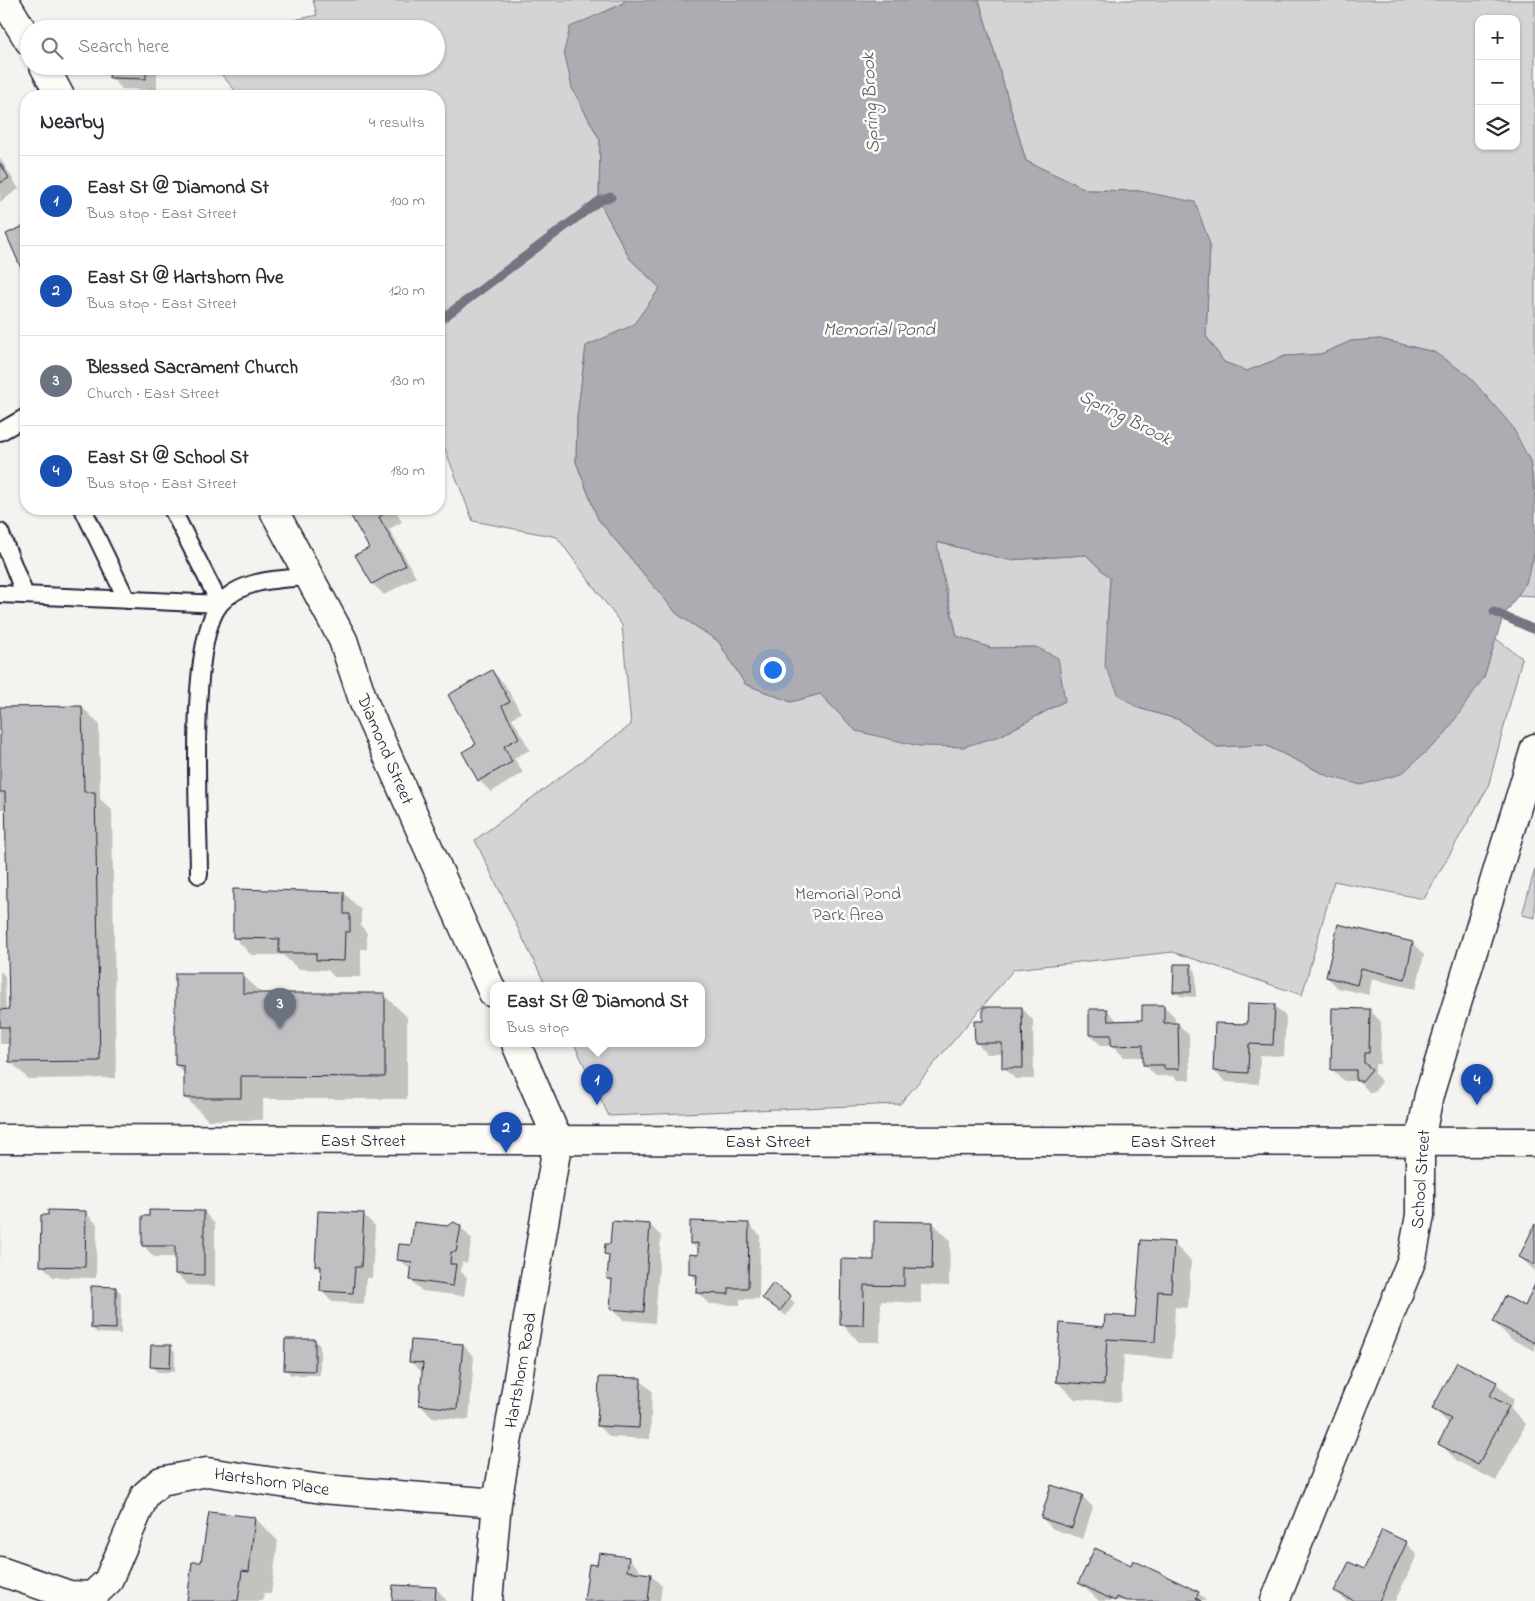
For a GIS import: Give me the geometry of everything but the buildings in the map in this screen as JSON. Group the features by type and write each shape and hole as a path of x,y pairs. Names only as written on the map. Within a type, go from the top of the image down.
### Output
{"street":[{"path":"4,0 20,26"},
{"path":"49,75 57,90"},
{"name":"Diamond Street","path":"276,515 343,640 364,703 490,986"},
{"name":"School Street","path":"1275,1601 1412,1258 1420,1215 1420,1141 1429,1095 1535,748"},
{"path":"517,1047 558,1140"},
{"name":"East Street","path":"0,1140 1535,1142"},
{"name":"Hartshorn Road","path":"488,1601 496,1503 558,1140"},
{"name":"Hartshorn Place","path":"0,1570 69,1596 92,1596 108,1581 146,1496 161,1481 207,1472 322,1489 496,1503"}],"lane":[{"path":"0,432 20,420"},
{"path":"86,515 127,600"},
{"path":"175,515 220,604"},
{"path":"0,532 25,595"},
{"path":"199,875 198,691 208,629 220,604 240,590 267,580 309,576"},
{"path":"0,594 220,604"}],"green space":[{"name":"Memorial Pond Park Area","path":"313,0 625,0 572,88 600,140 599,201 630,259 660,288 634,325 586,346 577,417 576,462 598,519 677,614 718,641 745,684 791,702 820,694 856,731 1000,736 1065,701 1036,647 991,648 957,636 936,542 1009,560 1086,555 1110,578 1107,623 1138,708 1180,720 1217,747 1265,745 1328,776 1484,677 1495,638 1522,658 1488,787 1424,899 1334,881 1302,995 1173,952 1014,969 900,1104 609,1116 575,1047 705,1047 705,982 544,982 475,840 631,725 622,625 557,537 473,521 445,449 445,90 235,90 222,75 445,75 445,20 295,20 317,15"},
{"path":"979,0 1535,0 1535,497 1530,461 1434,352 1380,339 1351,341 1321,354 1285,356 1247,371 1224,362 1206,336 1210,244 1140,191 1088,190 1026,161"},
{"path":"1535,551 1535,596 1517,595 1526,583"},
{"path":"1535,869 1535,918 1522,915"}],"water":[{"name":"Memorial Pond","path":"625,0 979,0 1026,161 1088,190 1140,191 1195,202 1210,244 1206,336 1224,362 1247,371 1285,356 1321,354 1351,341 1380,339 1434,352 1468,375 1512,426 1530,461 1535,497 1535,551 1526,583 1503,617 1484,677 1443,737 1401,774 1361,785 1328,776 1265,745 1217,747 1180,720 1138,708 1119,695 1105,666 1110,578 1086,555 1009,560 937,542 944,585 957,636 991,648 1036,647 1058,658 1065,701 1000,736 963,747 919,746 856,731 820,694 791,702 745,684 718,641 677,614 598,519 576,462 577,417 586,346 633,325 660,288 630,259 599,201 600,140 572,88 564,51 570,27 622,4"}],"waterway":[{"path":"445,316 599,201 611,197"},
{"name":"Spring Brook","path":"1494,612 1535,630"}],"place":[{"name":"Blessed Sacrament Church","path":"280,1029"},
{"name":"East St @ Diamond St","path":"597,1105"},
{"name":"East St @ School St","path":"1477,1105"},
{"name":"East St @ Hartshorn Ave","path":"506,1153"}]}
